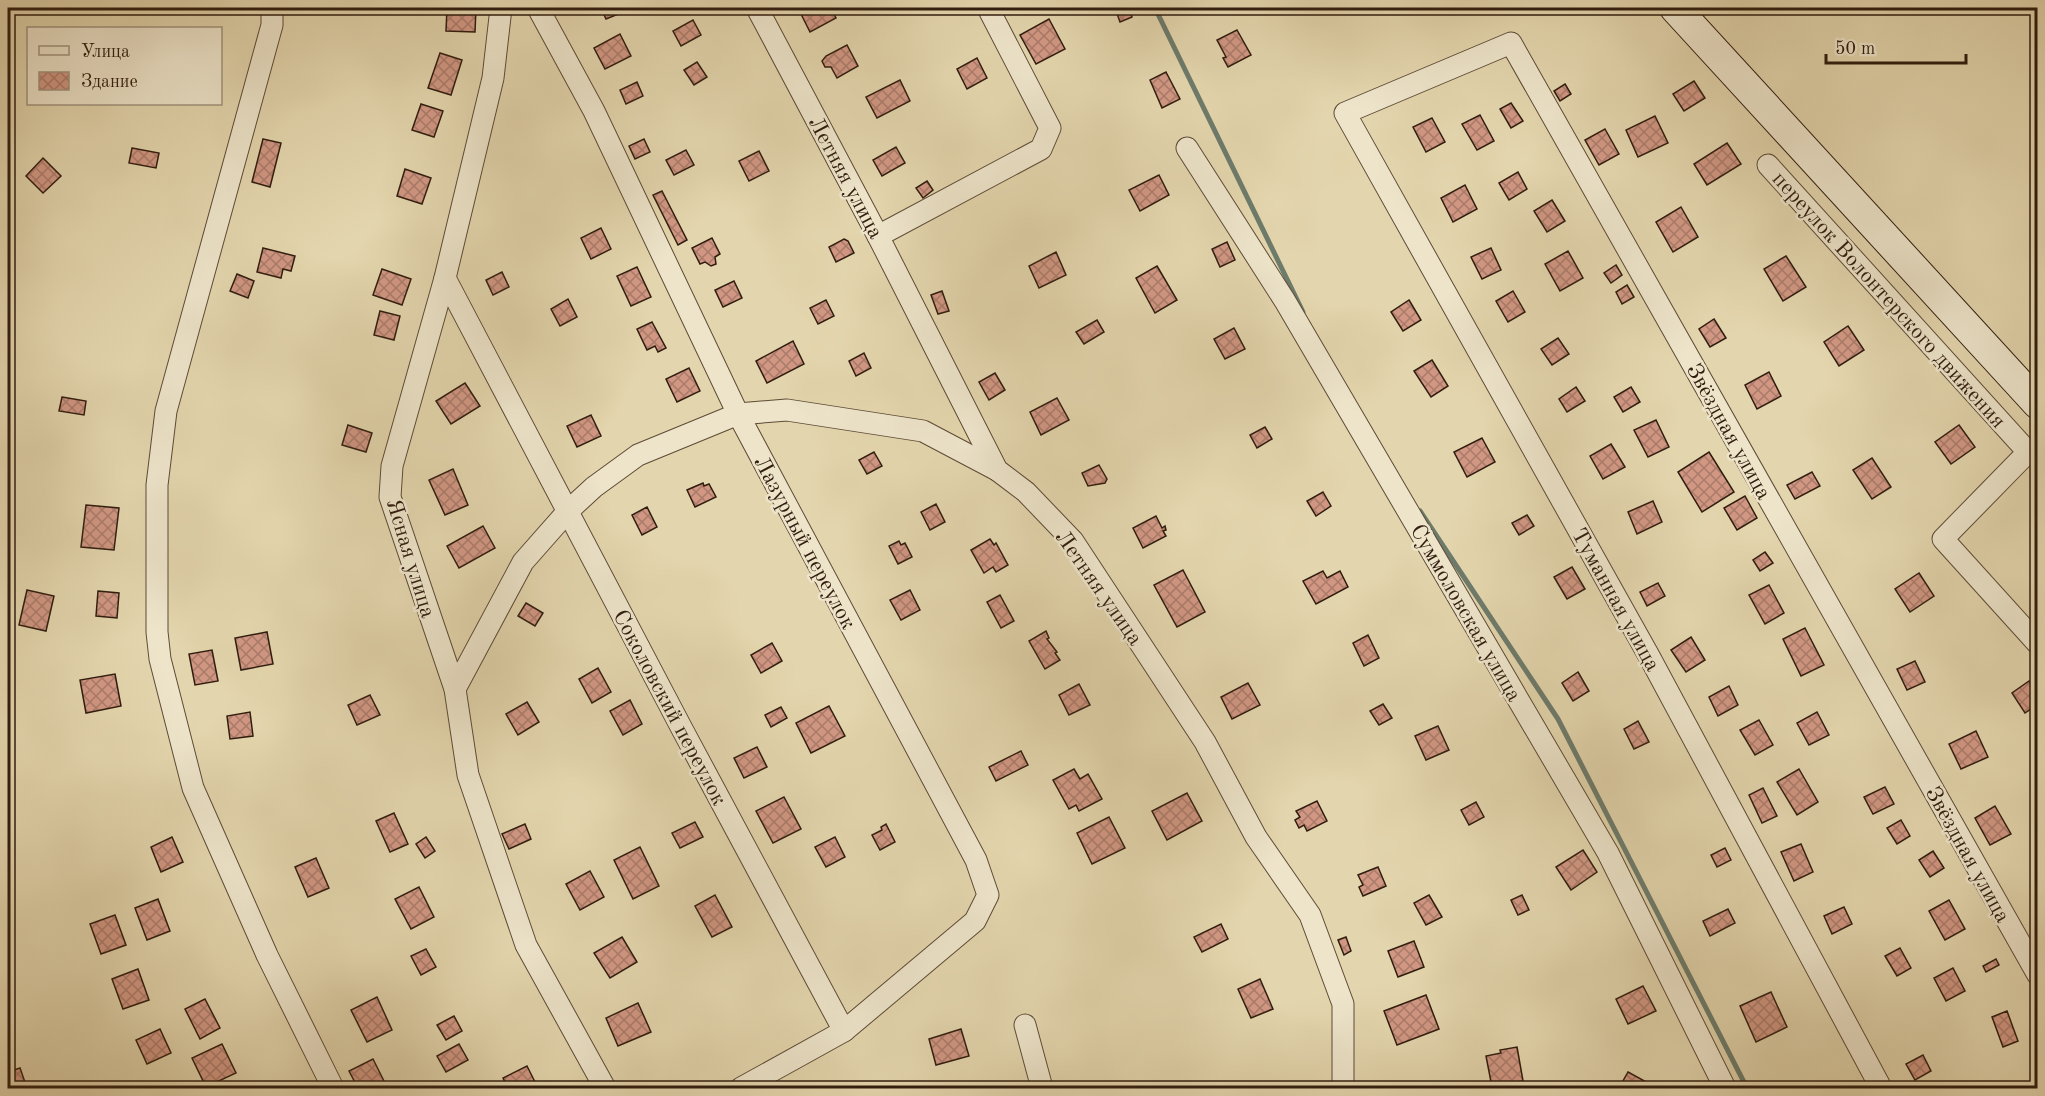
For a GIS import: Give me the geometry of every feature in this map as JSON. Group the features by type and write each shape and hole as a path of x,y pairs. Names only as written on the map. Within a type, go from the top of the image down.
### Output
{"main road":[{"path":"1675,8 2037,404"}],"street":[{"path":"272,8 272,25 166,411 157,485 157,632 160,659 193,788 267,955 333,1089"},
{"name":"Ясная улица","path":"501,8 494,78 445,278 392,466 390,497 455,689 468,775 526,945 605,1089"},
{"name":"Лазурный переулок","path":"538,8 594,111 738,414 976,860 988,895 975,921 843,1031"},
{"name":"Летняя улица","path":"757,8 879,236 997,470 1026,492 1073,542 1205,742 1256,837 1310,915 1343,1004 1343,1089"},
{"path":"879,236 1041,149 1050,128 988,8"},
{"name":"Звёздная улица","path":"1345,113 1511,44 2037,975"},
{"name":"Туманная улица","path":"1345,113 1649,656 1881,1089"},
{"name":"Суммоловская улица","path":"1187,148 1285,301 1608,853 1725,1089"},
{"name":"переулок Волонтерского движения","path":"1768,165 2028,452 1943,539 2037,644"},
{"name":"Соколовский переулок","path":"445,278 843,1031"},
{"path":"455,689 523,562 568,511 594,487 638,455 738,414 787,410 924,431 997,470"},
{"path":"1025,1025 1042,1089"},
{"path":"741,1089 843,1031"}],"building":[{"path":"447,8 476,8 475,32 446,31"},
{"path":"601,8 624,8 626,11 606,19"},
{"path":"798,8 831,8 836,18 810,32"},
{"path":"1115,8 1129,8 1132,17 1120,22"},
{"path":"1430,8 1443,8 1433,13"},
{"path":"1049,19 1065,49 1036,64 1020,35"},
{"path":"693,20 701,35 681,46 673,31"},
{"path":"1237,30 1251,55 1228,67 1223,58 1226,57 1217,40"},
{"path":"620,34 631,56 605,69 594,48"},
{"path":"847,45 858,66 837,78 831,67 825,67 822,61 826,56"},
{"path":"440,53 462,60 451,95 428,88"},
{"path":"977,58 987,78 967,89 957,69"},
{"path":"697,62 707,77 694,85 684,70"},
{"path":"1166,72 1180,99 1162,108 1150,80"},
{"path":"900,80 910,101 877,118 866,97"},
{"path":"1694,81 1705,98 1684,111 1673,94"},
{"path":"637,82 643,96 626,104 620,90"},
{"path":"1565,84 1571,94 1560,101 1554,91"},
{"path":"1511,103 1523,121 1511,128 1500,109"},
{"path":"421,104 443,111 434,137 412,130"},
{"path":"1480,115 1494,141 1477,150 1462,124"},
{"path":"1655,116 1668,143 1638,157 1626,130"},
{"path":"1432,118 1445,142 1426,152 1413,127"},
{"path":"1605,129 1619,154 1599,165 1585,140"},
{"path":"263,139 281,143 270,187 252,182"},
{"path":"644,139 650,152 635,159 629,146"},
{"path":"1727,143 1741,164 1707,185 1694,164"},
{"path":"896,147 905,163 882,176 873,160"},
{"path":"132,148 159,153 156,168 129,163"},
{"path":"686,150 694,165 674,175 666,160"},
{"path":"759,151 769,171 749,181 739,161"},
{"path":"43,158 61,176 43,193 26,176"},
{"path":"405,169 431,178 422,204 397,196"},
{"path":"1518,172 1527,189 1509,200 1499,183"},
{"path":"1159,175 1169,195 1140,211 1129,190"},
{"path":"927,181 933,190 923,198 916,188"},
{"path":"1465,185 1477,209 1453,222 1441,198"},
{"path":"662,191 687,240 678,245 653,195"},
{"path":"1552,200 1565,221 1547,232 1534,211"},
{"path":"1681,207 1698,237 1673,252 1656,222"},
{"path":"601,228 611,249 591,259 581,238"},
{"path":"712,238 720,254 715,257 716,264 711,266 705,262 700,264 692,248"},
{"path":"844,239 848,241 854,253 836,262 829,247"},
{"path":"1227,242 1235,260 1220,267 1212,249"},
{"path":"263,248 295,256 291,271 283,269 281,278 257,272"},
{"path":"1491,248 1501,270 1482,279 1471,257"},
{"path":"1568,251 1583,278 1560,291 1545,264"},
{"path":"1056,252 1066,275 1039,288 1029,266"},
{"path":"1786,256 1806,287 1783,301 1764,269"},
{"path":"1616,265 1622,275 1611,283 1604,273"},
{"path":"1157,266 1177,300 1155,313 1136,278"},
{"path":"637,267 651,297 631,306 617,276"},
{"path":"382,269 411,279 402,305 373,295"},
{"path":"502,272 509,287 493,295 486,280"},
{"path":"237,274 254,281 248,298 230,291"},
{"path":"734,281 742,298 723,307 715,290"},
{"path":"1627,285 1634,297 1622,304 1616,292"},
{"path":"942,291 949,311 938,314 931,295"},
{"path":"1513,291 1525,312 1508,322 1496,301"},
{"path":"568,299 577,317 560,326 551,309"},
{"path":"826,300 834,316 818,324 810,308"},
{"path":"1409,300 1421,320 1403,331 1391,312"},
{"path":"380,311 400,316 394,340 374,335"},
{"path":"1714,319 1726,338 1710,347 1699,329"},
{"path":"1097,320 1104,332 1084,344 1076,332"},
{"path":"652,322 666,348 658,352 655,346 647,350 637,329"},
{"path":"1848,326 1864,350 1839,366 1824,342"},
{"path":"1234,328 1245,349 1225,359 1214,339"},
{"path":"1558,338 1569,354 1552,365 1541,349"},
{"path":"793,341 804,364 767,383 756,361"},
{"path":"864,353 871,368 856,376 849,361"},
{"path":"1432,360 1448,386 1431,397 1414,371"},
{"path":"689,368 700,391 677,402 666,379"},
{"path":"1769,372 1781,396 1757,409 1745,385"},
{"path":"995,373 1005,390 989,400 979,382"},
{"path":"465,383 480,406 451,424 436,401"},
{"path":"1576,387 1585,401 1567,412 1559,399"},
{"path":"1631,387 1640,402 1623,412 1614,397"},
{"path":"62,397 86,401 84,415 59,411"},
{"path":"1057,398 1069,420 1041,435 1030,412"},
{"path":"591,415 601,436 577,447 567,426"},
{"path":"1656,420 1669,447 1648,457 1634,430"},
{"path":"348,425 372,433 366,452 342,445"},
{"path":"1959,425 1975,447 1951,464 1935,442"},
{"path":"1265,427 1272,439 1257,448 1250,435"},
{"path":"1482,438 1495,462 1467,477 1454,452"},
{"path":"1611,444 1625,467 1603,479 1590,456"},
{"path":"874,452 882,466 867,474 859,460"},
{"path":"1709,452 1734,492 1702,512 1678,472"},
{"path":"1872,458 1891,487 1872,499 1853,470"},
{"path":"1099,465 1107,479 1105,483 1088,486 1082,473"},
{"path":"453,469 468,505 445,515 429,480"},
{"path":"1812,472 1820,486 1795,499 1787,485"},
{"path":"703,483 704,486 709,484 716,497 695,507 687,490"},
{"path":"1323,492 1331,506 1316,516 1307,501"},
{"path":"1745,496 1757,518 1737,530 1724,508"},
{"path":"1653,501 1662,522 1637,534 1628,512"},
{"path":"936,504 945,522 930,530 921,512"},
{"path":"86,505 119,508 114,550 81,547"},
{"path":"647,507 657,527 642,535 632,515"},
{"path":"1527,515 1534,526 1519,535 1512,523"},
{"path":"1156,516 1162,528 1165,526 1166,530 1163,531 1166,536 1143,548 1133,528"},
{"path":"483,526 495,548 459,568 447,546"},
{"path":"990,539 994,545 996,543 1008,565 996,572 993,567 984,573 971,550"},
{"path":"899,541 901,545 905,543 912,557 898,564 889,546"},
{"path":"1765,552 1773,563 1760,571 1753,560"},
{"path":"1572,567 1585,589 1567,599 1554,577"},
{"path":"1183,570 1205,612 1177,627 1154,585"},
{"path":"1323,571 1327,578 1340,571 1348,587 1316,604 1303,581"},
{"path":"1919,573 1934,596 1910,612 1895,589"},
{"path":"1658,583 1665,596 1647,606 1640,592"},
{"path":"1769,585 1784,613 1765,624 1749,595"},
{"path":"27,590 54,596 46,631 19,625"},
{"path":"910,590 920,610 901,620 890,600"},
{"path":"98,591 119,593 117,618 96,616"},
{"path":"1000,595 1014,621 1001,628 987,602"},
{"path":"526,603 543,613 535,626 518,616"},
{"path":"1805,628 1824,665 1801,676 1783,639"},
{"path":"1046,631 1049,638 1047,639 1060,660 1045,669 1029,641"},
{"path":"267,632 273,664 241,670 235,638"},
{"path":"1368,635 1379,658 1364,666 1353,643"},
{"path":"1691,637 1705,660 1686,672 1671,650"},
{"path":"772,643 782,661 761,673 751,655"},
{"path":"212,650 218,681 195,685 189,654"},
{"path":"1915,661 1925,682 1907,690 1897,669"},
{"path":"598,668 611,692 592,703 579,679"},
{"path":"1578,672 1589,691 1573,701 1562,683"},
{"path":"115,674 121,706 86,713 80,680"},
{"path":"2029,681 2038,695 2038,704 2025,713 2012,693"},
{"path":"1248,683 1260,705 1232,719 1221,697"},
{"path":"1079,684 1090,705 1069,715 1059,695"},
{"path":"1729,686 1738,705 1718,716 1709,697"},
{"path":"370,695 380,715 357,725 348,705"},
{"path":"630,700 642,724 623,735 610,711"},
{"path":"527,702 539,722 518,735 506,714"},
{"path":"1383,704 1392,718 1379,725 1370,711"},
{"path":"829,706 845,736 811,753 796,723"},
{"path":"781,707 787,718 771,727 765,715"},
{"path":"250,712 253,736 230,739 227,716"},
{"path":"1817,712 1829,735 1809,745 1797,723"},
{"path":"1759,720 1773,745 1755,755 1740,730"},
{"path":"1638,721 1649,742 1634,749 1624,729"},
{"path":"1438,726 1449,750 1426,760 1415,736"},
{"path":"1976,731 1988,757 1961,769 1949,744"},
{"path":"757,747 767,767 744,778 734,758"},
{"path":"1021,751 1028,765 996,781 989,767"},
{"path":"1074,769 1080,779 1088,774 1102,799 1079,811 1076,805 1069,809 1053,780"},
{"path":"1799,769 1818,802 1797,815 1777,782"},
{"path":"1885,787 1894,804 1873,814 1864,797"},
{"path":"1763,788 1777,816 1762,823 1749,795"},
{"path":"1187,793 1202,821 1167,840 1152,811"},
{"path":"784,797 801,829 773,843 756,811"},
{"path":"1317,801 1327,821 1307,831 1304,825 1299,828 1295,820 1300,817 1296,811"},
{"path":"1476,802 1484,817 1469,825 1461,810"},
{"path":"1995,806 2011,834 1990,845 1975,818"},
{"path":"394,813 408,844 390,852 376,821"},
{"path":"1109,817 1125,848 1092,864 1077,833"},
{"path":"1901,820 1910,836 1897,844 1887,828"},
{"path":"695,822 703,837 680,848 672,833"},
{"path":"525,824 531,839 509,849 502,834"},
{"path":"886,824 895,842 880,850 872,835 882,830 881,827"},
{"path":"172,837 183,862 161,872 151,847"},
{"path":"426,837 435,851 425,858 416,844"},
{"path":"835,837 845,857 826,867 815,847"},
{"path":"1801,844 1813,872 1794,881 1781,852"},
{"path":"640,847 659,886 633,899 614,860"},
{"path":"1725,848 1731,860 1717,867 1711,855"},
{"path":"1583,850 1597,872 1571,890 1556,867"},
{"path":"1933,851 1944,868 1930,877 1919,860"},
{"path":"316,858 329,888 308,897 295,867"},
{"path":"1378,867 1386,886 1363,896 1359,887 1363,885 1358,875"},
{"path":"590,871 604,897 580,910 566,884"},
{"path":"419,887 434,917 411,929 395,899"},
{"path":"715,895 732,927 712,937 695,906"},
{"path":"1429,895 1442,917 1426,925 1414,903"},
{"path":"1522,895 1529,910 1518,915 1511,900"},
{"path":"158,899 170,931 147,940 135,908"},
{"path":"1949,900 1965,929 1945,940 1929,911"},
{"path":"1844,907 1852,924 1832,934 1824,916"},
{"path":"1728,909 1735,923 1710,936 1703,921"},
{"path":"115,915 126,945 101,954 90,924"},
{"path":"1221,924 1228,939 1202,952 1194,937"},
{"path":"622,937 637,962 610,978 594,953"},
{"path":"1346,937 1351,951 1344,955 1338,940"},
{"path":"1414,941 1424,967 1398,977 1388,951"},
{"path":"1900,948 1911,968 1897,976 1885,956"},
{"path":"426,949 436,967 421,975 411,956"},
{"path":"1996,959 1999,965 1986,972 1983,966"},
{"path":"1953,968 1965,991 1946,1001 1934,978"},
{"path":"138,969 149,1000 123,1009 112,979"},
{"path":"1260,979 1273,1009 1251,1018 1238,989"},
{"path":"1643,986 1656,1011 1628,1024 1616,999"},
{"path":"1771,992 1787,1027 1756,1042 1740,1006"},
{"path":"1426,995 1439,1029 1397,1045 1384,1011"},
{"path":"377,997 392,1030 367,1042 351,1010"},
{"path":"205,999 220,1028 200,1039 185,1009"},
{"path":"638,1003 651,1032 618,1046 606,1018"},
{"path":"2007,1011 2018,1041 2003,1047 1992,1017"},
{"path":"454,1016 462,1031 446,1040 437,1025"},
{"path":"160,1029 171,1053 147,1064 136,1040"},
{"path":"961,1029 969,1056 936,1065 929,1039"},
{"path":"222,1044 236,1073 206,1087 192,1058"},
{"path":"459,1044 468,1060 446,1072 437,1056"},
{"path":"1517,1047 1523,1081 1492,1087 1486,1056 1501,1053 1500,1050"},
{"path":"1923,1055 1931,1071 1915,1080 1906,1064"},
{"path":"373,1059 386,1085 378,1088 358,1088 349,1071"},
{"path":"527,1066 538,1088 508,1088 503,1078"},
{"path":"20,1068 27,1088 8,1088 8,1072"},
{"path":"1628,1072 1650,1084 1648,1088 1619,1088"}],"waterway":[{"path":"1155,8 1303,312"},
{"path":"1420,511 1558,719 1747,1088"}]}
